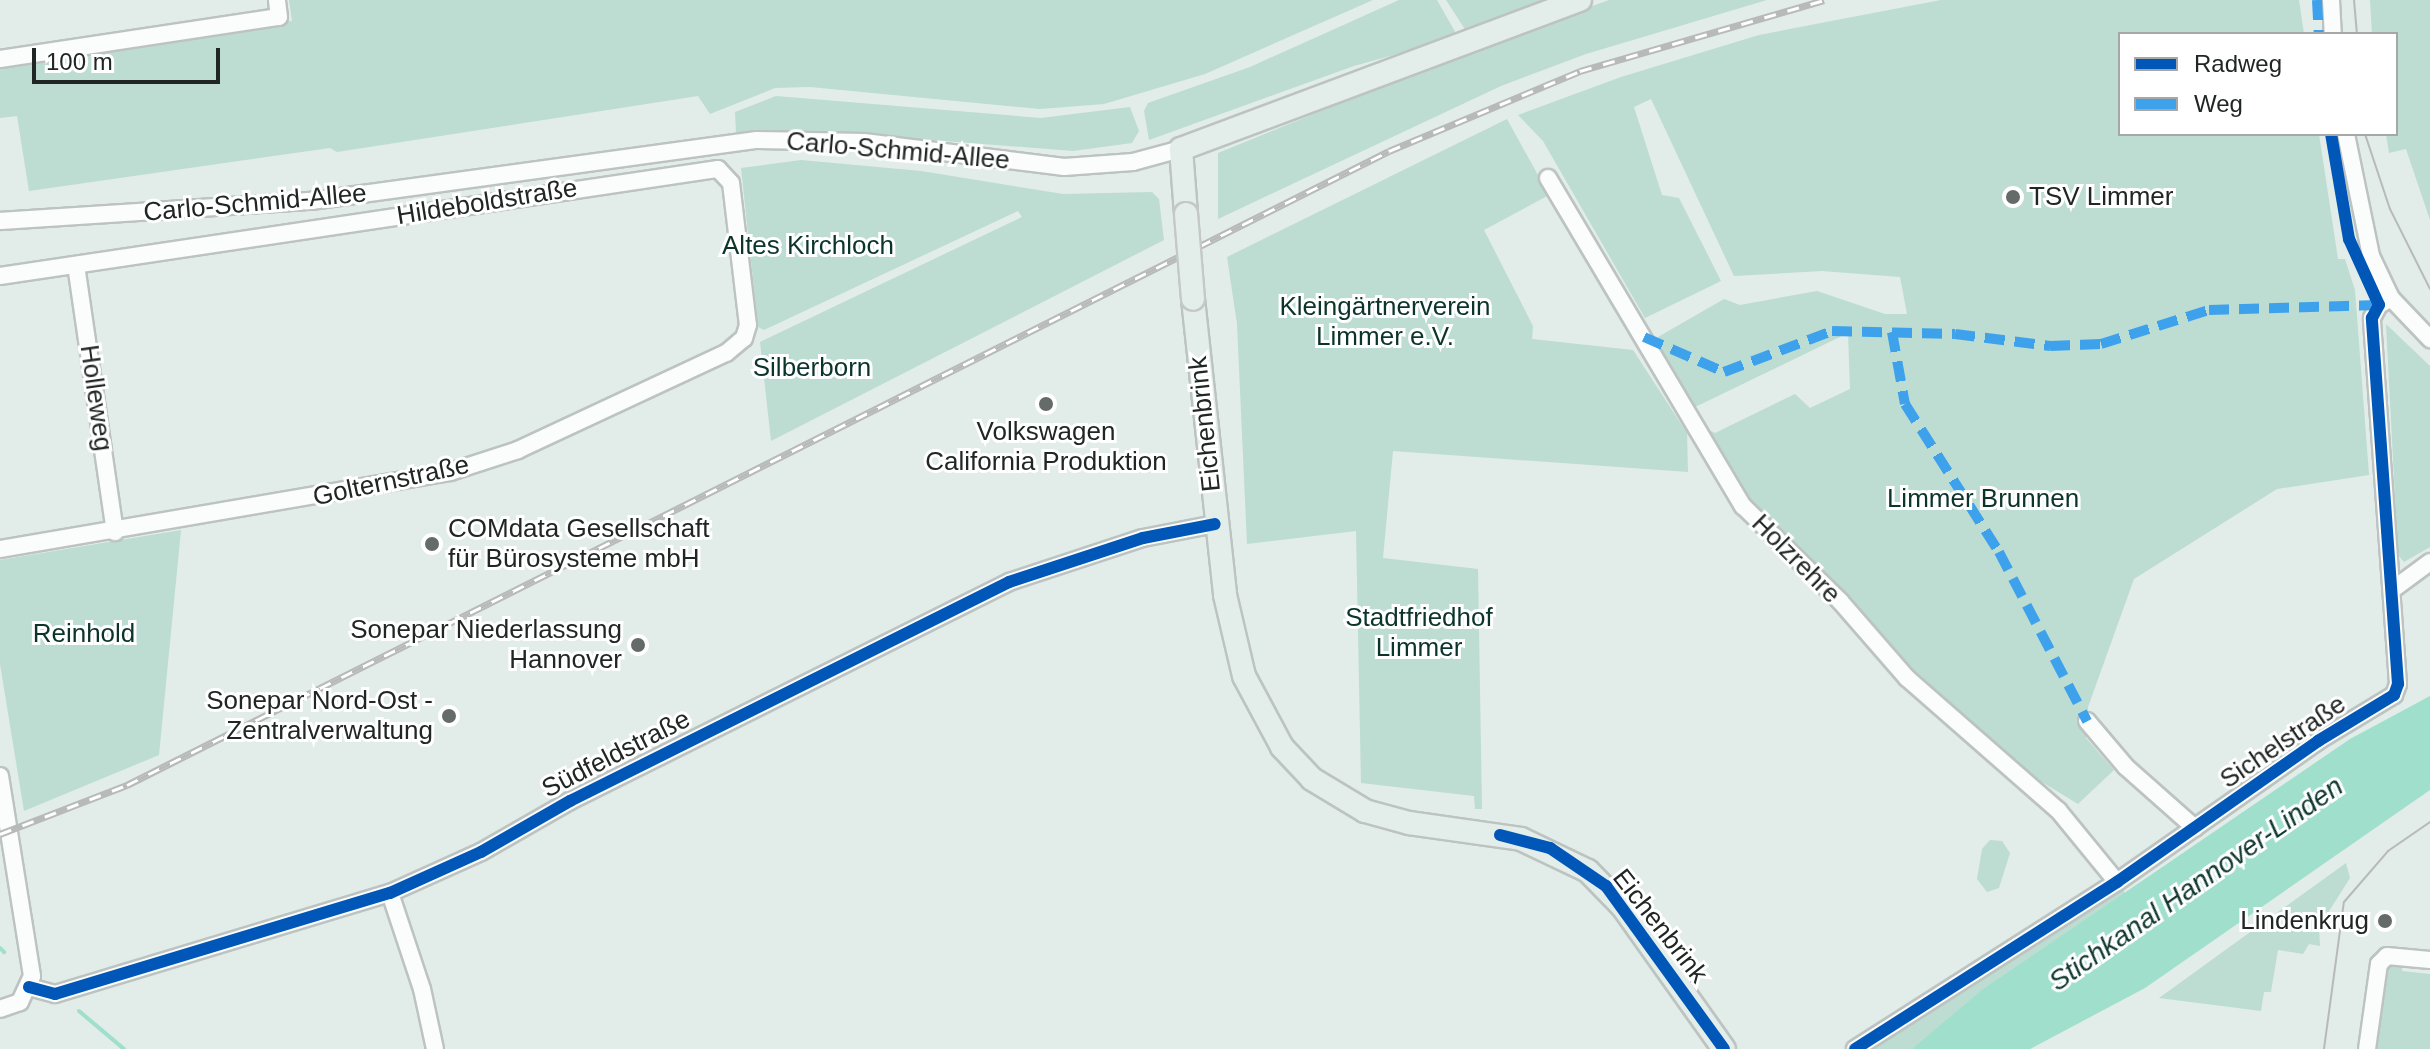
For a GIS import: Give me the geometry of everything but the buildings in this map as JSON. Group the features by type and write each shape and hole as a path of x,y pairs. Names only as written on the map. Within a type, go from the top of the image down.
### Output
{"main road":[{"name":"Carlo-Schmid-Allee","path":"1181,149 1580,0"},
{"name":"Eichenbrink","path":"1181,149 1215,524 1244,676 1267,727 1301,769 1365,811 1409,823 1521,839 1588,871 1643,932 1724,1049"}],"street":[{"path":"2331,0 2333,32"},
{"path":"0,59 278,8"},
{"path":"2346,136 2363,230 2391,298 2430,339"},
{"name":"Carlo-Schmid-Allee","path":"0,221 311,201 743,141 827,139 1064,167 1141,161 1181,149"},
{"name":"Hildeboldstraße","path":"0,276 718,169 731,183 748,325"},
{"name":"Holzrehre","path":"1548,178 1743,506 1840,601 1907,678 2065,817 2117,882"},
{"name":"Holleweg","path":"76,265 115,532"},
{"name":"Sichelstraße","path":"1855,1049 2117,882 2318,741 2394,695 2398,684 2372,318 2379,305 2391,298"},
{"name":"Golternstraße","path":"0,549 115,532 450,472 518,450 726,353 744,338 748,325"},
{"name":"Südfeldstraße","path":"29,987 55,994 390,893 481,852 570,801 1009,582 1143,538 1215,524"},
{"path":"2392,590 2430,562"},
{"path":"2087,721 2126,767 2195,828"},
{"path":"0,776 31,965 29,987 20,1002 0,1009"},
{"path":"390,893 422,989 435,1049"},
{"path":"2367,1049 2382,960 2430,960"}],"green space":[{"path":"289,0 1373,0 1205,74 1104,104 1040,109 810,87 775,88 710,114 698,96 337,152 330,148 29,191 17,116 0,118 0,63 292,21"},
{"path":"1399,0 1437,0 1458,37 1354,66 1149,140 1144,111 1148,103 1250,67"},
{"path":"1446,0 1571,0 1468,34"},
{"path":"1609,0 1767,0 1586,54 1501,86 1218,219 1218,153 1475,48"},
{"name":"Limmer Brunnen","path":"1941,0 2299,0 2304,32 2118,32 2118,136 2319,136 2338,259 2345,259 2355,290 2369,475 2277,489 2134,579 2088,707 2086,738 2114,770 2078,804 2019,768 1914,680 1747,498 1701,426 1715,433 1795,394 1810,408 1850,389 1848,333 1691,409 1655,346 1658,337 1724,299 1740,305 1817,291 1885,314 1907,314 1900,277 1822,271 1734,276 1651,99 1634,107 1662,195 1679,198 1721,281 1645,318 1543,141 1518,115 1621,77 1759,35"},
{"path":"2370,0 2430,0 2430,220 2406,149 2389,153 2386,136 2398,136 2398,32 2372,32"},
{"path":"776,96 1041,118 1130,107 1139,131 1132,143 1073,151 842,133 736,133 735,112"},
{"name":"Kleingärtnerverein Limmer e.V.","path":"1507,119 1549,195 1484,230 1533,326 1532,339 1633,350 1687,433 1688,472 1393,451 1383,558 1478,569 1482,809 1475,809 1474,796 1361,783 1356,531 1247,544 1237,324 1227,257"},
{"path":"801,160 921,171 1063,194 1152,192 1159,199 1164,240 771,441 760,342 1022,217 1018,211 764,330 758,327 741,168"},
{"path":"2386,324 2430,366 2430,547 2404,562 2398,555"},
{"name":"Reinhold","path":"181,530 159,755 24,811 0,664 0,560"},
{"path":"1990,840 2002,841 2010,853 1999,888 1987,892 1977,879 1982,849"},
{"path":"2346,863 2350,878 2319,927 2320,946 2309,944 2303,954 2278,950 2271,992 2264,992 2261,1011 2159,998"},
{"path":"2117,882 2125,893 1912,1049 1855,1049"},
{"path":"2402,962 2402,971 2430,974 2430,1049 2376,1049 2386,968"}],"water":[{"name":"Stichkanal Hannover-Linden","path":"2430,696 2430,790 2145,988 2030,1049 1912,1049 1982,990 2350,739"}],"waterway":[{"path":"0,948 4,952"},
{"path":"79,1011 124,1049"}],"tram line":[{"path":"2354,0 2357,32"},
{"path":"2366,136 2390,209 2430,289"},
{"path":"2324,1049 2344,902 2388,851 2430,822"}],"railway":[{"path":"0,834 127,785 1389,151 1580,71 1824,0"}],"marked path":[{"path":"2317,0 2319,32"},
{"path":"1644,337 1724,372 1832,331 1955,334 2050,346 2101,344 2209,310 2379,305"},
{"path":"1892,332 1905,404 1999,552 2087,721"}],"cycle path":[{"path":"1855,1049 2117,882 2318,741 2394,695 2398,684 2372,318 2379,305 2349,239 2331,136"},
{"path":"29,987 55,994 390,893 481,852 570,801 1009,582 1143,538 1215,524"},
{"path":"1500,835 1550,848 1606,886 1724,1049"}],"place":[{"name":"TSV Limmer","path":"2013,197"},
{"name":"Volkswagen California Produktion","path":"1046,404"},
{"name":"COMdata Gesellschaft für Bürosysteme mbH","path":"432,544"},
{"name":"Sonepar Niederlassung Hannover","path":"638,645"},
{"name":"Sonepar Nord-Ost - Zentralverwaltung","path":"449,716"},
{"name":"Lindenkrug","path":"2385,921"}],"park label":[{"name":"Altes Kirchloch","path":"808,246"},
{"name":"Silberborn","path":"812,368"},
{"name":"Stadtfriedhof Limmer","path":"1419,633"}]}
